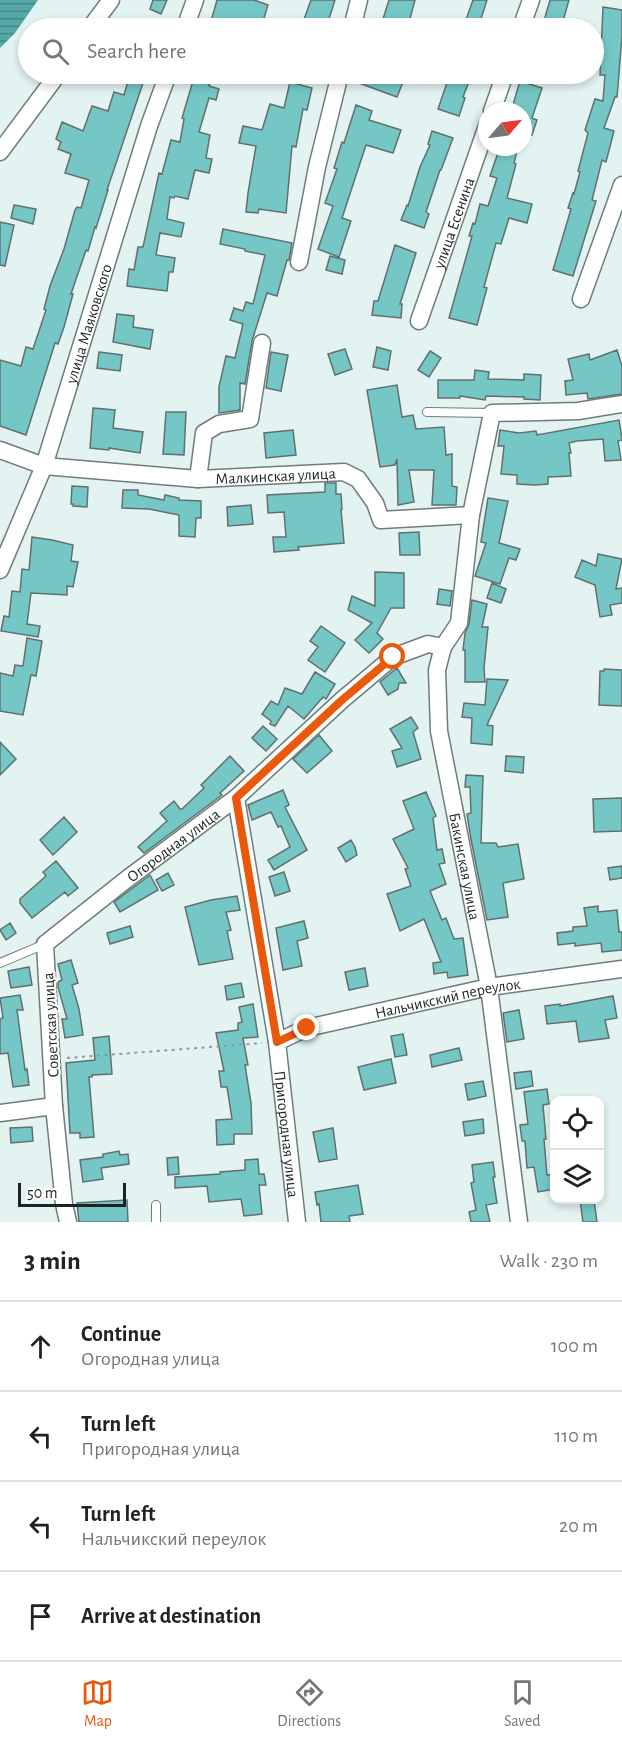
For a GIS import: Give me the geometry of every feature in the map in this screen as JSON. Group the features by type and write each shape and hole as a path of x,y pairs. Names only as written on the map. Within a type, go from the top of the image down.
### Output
{"street":[{"path":"98,18 111,0"},
{"path":"189,18 195,0"},
{"path":"354,18 359,0"},
{"path":"525,18 531,0"},
{"path":"0,152 50,84"},
{"name":"улица Маяковского","path":"0,570 44,466 149,126 164,84"},
{"path":"299,262 317,167 338,84"},
{"path":"495,102 501,84"},
{"name":"улица Есенина","path":"419,321 478,152"},
{"path":"581,299 622,185"},
{"path":"198,479 204,433 219,424 250,420 261,343"},
{"path":"471,515 492,412 578,411 622,404"},
{"name":"Малкинская улица","path":"0,450 44,466 198,479 344,472 358,479 375,503 381,520 471,515"},
{"name":"Бакинская улица","path":"471,515 459,622 443,648 437,670 439,731 489,987 519,1222"},
{"name":"Огородная улица","path":"45,944 127,879 236,798 342,700 393,657 428,644 443,648"},
{"name":"Пригородная улица","path":"236,798 277,1042 297,1222"},
{"name":"Советская улица","path":"45,944 54,1106 64,1204 68,1222"},
{"name":"Нальчикский переулок","path":"277,1042 307,1028 489,987 622,969"},
{"path":"0,1113 54,1106"}],"lane":[{"path":"427,412 492,412"},
{"path":"0,963 45,944"},
{"path":"156,1205 156,1222"}],"path":[{"path":"51,1059 277,1042"}],"water":[{"path":"0,0 38,0 25,18 18,18 18,29 0,48"}],"building":[{"path":"153,0 167,0 161,14 150,9"},
{"path":"217,0 254,0 268,5 264,18 212,18"},
{"path":"311,0 335,0 329,18 305,18"},
{"path":"389,0 415,0 410,18 383,18"},
{"path":"473,0 487,0 481,18 467,18"},
{"path":"550,0 569,0 564,18 545,18"},
{"path":"603,7 622,10 617,97 615,97 604,128 614,131 606,162 602,160 592,200 596,201 573,276 553,270 571,209 568,208 580,172 578,171 588,133 585,130 595,99 603,101 605,75"},
{"path":"127,84 143,84 96,228 71,294 73,294 64,327 58,344 55,343 26,435 0,426 0,360 21,366 26,347 33,349 46,310 44,309 50,286 75,210 77,207 81,208 89,180 65,173 71,154 58,149 61,142 56,139 62,122 83,131 92,106 108,111 114,92 124,95"},
{"path":"192,84 210,84 209,86 219,89 216,100 209,98 199,132 210,135 206,158 212,159 209,173 195,170 188,199 170,197 167,219 184,223 181,237 160,233 156,255 175,258 173,272 169,272 167,291 127,286 129,269 134,270 138,247 143,247 159,173 162,174 171,140 180,142 184,119 182,118"},
{"path":"290,84 312,88 307,110 303,109 296,147 292,146 286,213 259,209 258,213 246,212 256,146 239,143 243,126 262,130 270,104 284,108"},
{"path":"362,84 402,84 397,97"},
{"path":"447,84 468,84 459,116 438,109"},
{"path":"519,84 542,88 532,118 532,102 514,102"},
{"path":"356,105 372,111 369,120 401,130 393,153 366,145 342,218 351,221 339,257 318,249 333,206 325,203 337,169 334,168"},
{"path":"532,118 537,120 532,135"},
{"path":"432,131 453,138 426,212 429,214 424,228 401,220 430,145 428,144"},
{"path":"497,156 516,156 514,163 516,164 507,198 532,204 527,223 509,218 501,244 496,243 477,325 449,318 472,236 469,236 473,223 475,224 480,204 488,206 497,178 490,176"},
{"path":"14,205 36,209 33,224 11,218"},
{"path":"0,222 14,225 5,266 0,265"},
{"path":"223,229 292,243 277,296 267,293 252,341 245,384 240,383 240,410 219,413 219,387 226,356 235,358 243,324 230,320 234,308 243,311 246,302 253,304 265,255 220,244"},
{"path":"395,245 416,253 400,304 402,304 401,318 372,315 374,301 378,301"},
{"path":"330,256 345,260 342,274 326,270"},
{"path":"117,314 134,316 133,327 153,330 150,349 113,342"},
{"path":"377,347 391,351 388,370 373,367"},
{"path":"345,349 352,369 335,375 328,354"},
{"path":"617,350 622,366 622,394 588,399 587,393 566,395 565,381 573,380 568,359 589,354 590,360"},
{"path":"430,351 441,358 429,377 418,370"},
{"path":"99,352 122,355 120,371 97,368"},
{"path":"271,352 288,355 281,391 266,388"},
{"path":"475,370 489,372 488,379 524,380 524,374 541,375 540,400 524,399 524,397 486,396 485,400 460,396 460,398 438,398 438,380 474,380"},
{"path":"397,385 402,417 413,415 416,429 444,427 446,455 452,454 452,486 457,487 456,505 432,505 434,470 409,470 414,502 398,505 397,459 395,465 380,467 367,390"},
{"path":"93,408 115,410 113,428 143,432 140,453 109,448 109,450 90,448"},
{"path":"166,412 186,412 184,455 163,454"},
{"path":"619,420 622,438 618,441 621,460 605,461 603,439 577,441 569,443 571,476 548,477 548,484 535,485 517,484 517,475 501,474 504,446 498,446 500,430 519,433 536,431 537,435"},
{"path":"293,430 296,455 266,458 264,433"},
{"path":"325,483 336,483 336,494 341,494 344,543 298,547 299,550 274,552 273,537 286,537 284,512 268,513 267,495 325,492"},
{"path":"72,486 88,487 87,507 71,504"},
{"path":"123,490 138,490 138,495 164,500 165,495 179,498 179,500 201,501 201,518 196,518 195,537 179,536 179,515 149,509 122,508"},
{"path":"488,498 508,501 499,543 520,549 516,560 509,558 500,584 475,576 486,543 481,542"},
{"path":"251,505 253,524 228,526 227,507"},
{"path":"419,532 420,555 400,555 399,533"},
{"path":"32,537 73,545 71,561 78,562 73,587 67,586 67,595 31,593 27,624 40,626 38,637 1,631 4,616 9,617 12,591 20,592 22,569 29,570"},
{"path":"598,554 622,559 616,589 622,588 622,603 610,605 612,615 600,617 595,585 575,577 582,560 596,566"},
{"path":"375,572 404,573 404,608 391,608 377,633 383,639 369,653 355,640 372,623 348,610 352,596 375,606"},
{"path":"492,583 506,589 501,603 487,598"},
{"path":"439,589 452,591 450,606 437,604"},
{"path":"472,600 487,604 482,627 488,627 485,682 465,682 465,650 463,650"},
{"path":"321,626 345,643 325,672 308,660 318,647 310,641"},
{"path":"27,638 42,641 36,676 31,675 23,715 0,711 0,673 13,676 15,665 23,666"},
{"path":"397,668 406,683 399,683 398,689 388,695 380,682"},
{"path":"604,669 622,670 622,706 599,705 600,671"},
{"path":"315,672 335,684 326,699 323,697 304,719 288,706 275,726 270,724 271,721 262,714 271,701 278,705 285,688 302,694"},
{"path":"487,679 508,680 487,725 493,726 492,745 471,743 472,718 462,717 464,703 485,705"},
{"path":"411,717 418,728 413,732 421,759 397,767 392,751 402,748 390,729"},
{"path":"263,726 277,739 266,751 252,738"},
{"path":"319,735 332,751 307,773 293,759"},
{"path":"0,742 16,759 0,775"},
{"path":"230,756 244,771 220,793 222,795 144,853 138,847 167,821 160,813 174,801 182,809 204,788 201,785"},
{"path":"506,756 524,757 523,773 505,771"},
{"path":"466,775 483,776 481,843 496,843 498,847 518,844 524,879 503,883 508,917 487,920 467,814 471,813 470,787 465,787"},
{"path":"283,790 289,805 285,807 307,850 274,870 268,860 290,847 281,826 278,827 271,812 252,820 248,805"},
{"path":"426,792 436,816 433,818 437,850 442,849 445,863 439,864 446,884 430,891 442,920 446,918 454,939 463,938 468,975 448,978 447,972 434,974 433,963 441,962 424,919 400,931 387,894 411,886 405,869 408,868 393,839 414,829 403,801"},
{"path":"622,798 622,831 594,832 593,799"},
{"path":"64,817 77,832 53,855 40,840"},
{"path":"351,840 357,855 346,862 338,848"},
{"path":"56,861 78,888 68,896 65,892 32,918 20,903 20,899 46,876 43,872"},
{"path":"622,866 622,878 610,880 608,868"},
{"path":"284,872 290,891 275,896 269,877"},
{"path":"168,873 174,885 162,891 156,880"},
{"path":"150,875 158,890 120,912 114,902"},
{"path":"237,896 240,910 226,912 231,930 227,931 233,959 199,965 185,907"},
{"path":"598,906 598,912 617,910 619,932 622,932 622,950 602,952 601,943 558,945 557,933 573,931 573,927 587,926 584,908"},
{"path":"304,921 308,938 297,941 302,966 283,970 276,928"},
{"path":"10,923 16,933 6,940 0,930"},
{"path":"130,926 133,937 110,944 107,933"},
{"path":"71,960 78,983 72,985 83,1035 65,1038 62,1019 67,1019 58,987 58,982 62,980 58,964"},
{"path":"29,967 32,985 11,988 8,971"},
{"path":"365,968 368,986 349,990 345,972"},
{"path":"241,983 244,997 227,1000 225,986"},
{"path":"20,995 23,1010 17,1010 29,1085 13,1087 8,1053 0,1054 0,1019 3,1018 0,998"},
{"path":"613,996 617,1018 605,1020 609,1038 579,1042 576,1021 547,1024 545,1006 560,1004 560,1006"},
{"path":"253,1004 258,1037 243,1038 248,1065 245,1065 251,1103 252,1134 234,1134 234,1144 217,1145 216,1120 232,1119 227,1087 221,1087 219,1071 224,1071 216,1033 238,1030 238,1023 242,1022 239,1007"},
{"path":"519,1010 524,1039 507,1042 503,1013"},
{"path":"403,1034 407,1055 395,1057 391,1036"},
{"path":"109,1036 112,1074 89,1077 94,1137 80,1138 80,1133 70,1133 66,1063 95,1060 93,1038"},
{"path":"459,1048 462,1060 432,1067 430,1055"},
{"path":"391,1059 396,1083 364,1090 358,1067"},
{"path":"531,1071 533,1086 516,1089 514,1073"},
{"path":"483,1081 486,1096 468,1100 465,1084"},
{"path":"547,1089 549,1104 543,1105 546,1139 544,1139 550,1190 538,1192 534,1167 527,1168 525,1141 522,1141 520,1125 528,1124 524,1092"},
{"path":"483,1119 484,1133 465,1136 463,1122"},
{"path":"32,1127 33,1141 11,1143 10,1128"},
{"path":"333,1128 337,1159 319,1162 313,1132"},
{"path":"119,1151 120,1155 128,1154 129,1164 101,1168 103,1179 83,1182 80,1160 103,1157 103,1154"},
{"path":"178,1157 179,1174 168,1175 167,1158"},
{"path":"258,1159 259,1174 264,1174 266,1185 259,1185 262,1214 244,1216 241,1199 209,1202 207,1186 175,1188 175,1177 245,1170 245,1160"},
{"path":"493,1162 497,1203 486,1205 490,1222 471,1222 469,1212 476,1210 471,1183 474,1182 472,1165"},
{"path":"358,1185 363,1214 349,1216 350,1222 321,1222 315,1192"},
{"path":"127,1200 128,1222 79,1222 77,1203"},
{"path":"581,1204 595,1204 597,1222 583,1222"}],"route":[{"path":"307,1028 277,1042 236,798 342,700 393,657"}]}
